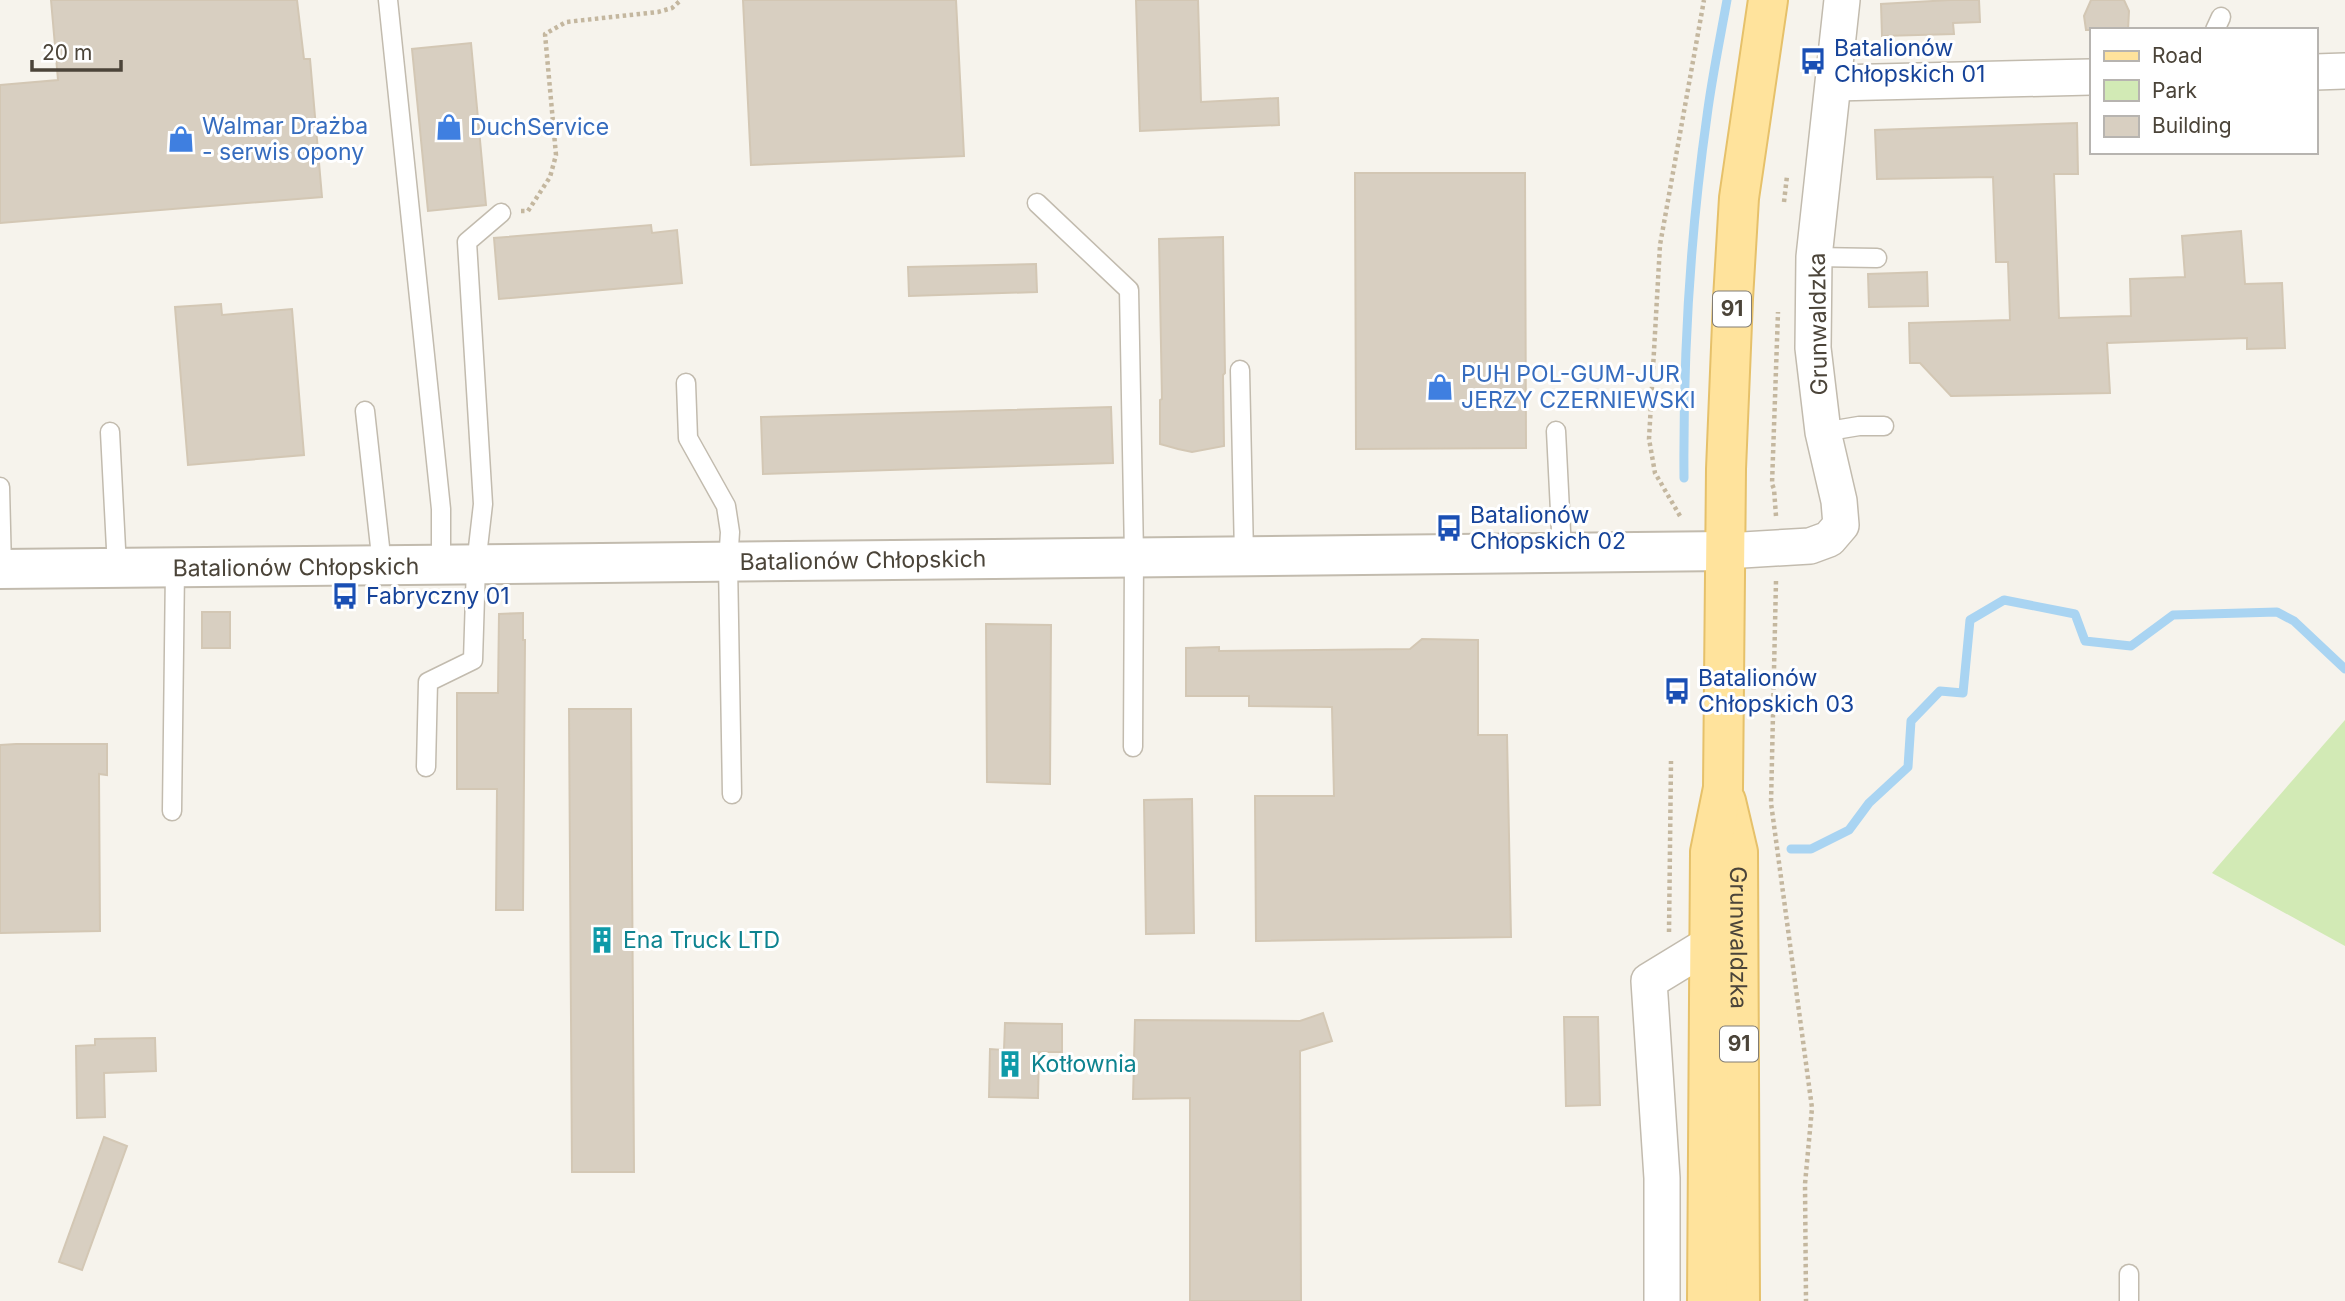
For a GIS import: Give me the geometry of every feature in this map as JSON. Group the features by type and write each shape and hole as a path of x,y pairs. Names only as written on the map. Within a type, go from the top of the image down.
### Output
{"main road":[{"name":"Grunwaldzka","path":"1707,1301 1710,852 1723,788 1728,383 1739,198 1768,0"},
{"name":"Grunwaldzka","path":"1723,788 1738,852 1740,1301"}],"street":[{"name":"Grunwaldzka","path":"1726,551 1811,547 1829,539 1841,525 1839,501 1823,432 1814,348 1814,257 1842,0"},
{"path":"2317,72 2345,71"},
{"path":"1834,83 2090,77"},
{"name":"Batalionów Chłopskich","path":"1,569 728,563 1133,555 1726,551"},
{"path":"1662,1301 1659,975 1708,945"}],"lane":[{"path":"388,0 441,509 458,565 473,660 428,682 426,767"},
{"path":"1037,203 1129,290 1133,747"},
{"path":"458,565 483,504 467,242 501,213"},
{"path":"1814,257 1877,258"},
{"path":"1240,370 1244,555"},
{"path":"685,383 688,438 726,506 730,531 728,563 732,794"},
{"path":"365,411 382,565"},
{"path":"1823,432 1859,426 1884,426"},
{"path":"1556,431 1562,551"},
{"path":"110,432 117,568"},
{"path":"0,487 1,569"},
{"path":"172,811 175,568"},
{"path":"2129,1274 2129,1301"}],"path":[{"path":"501,213 528,211 550,177 556,155 545,34 566,22 658,12 672,8 681,0"},
{"path":"1680,517 1655,473 1649,439 1660,245 1703,0"},
{"path":"1776,571 1771,803 1812,1108 1805,1184 1806,1301"},
{"path":"1659,975 1671,761"}],"green space":[{"path":"2345,720 2345,946 2212,873"}],"building":[{"name":"Walmar Drażba - serwis opony","path":"51,0 297,0 304,59 310,59 322,197 0,223 0,85 58,80"},
{"path":"743,0 956,0 964,156 751,165"},
{"path":"1136,0 1198,0 1201,102 1278,98 1279,125 1140,131"},
{"path":"1979,0 1980,22 1953,23 1954,34 1882,36 1881,4"},
{"path":"2091,0 2124,0 2129,11 2128,28 2086,30 2084,16"},
{"name":"DuchService","path":"471,43 486,205 428,211 412,49"},
{"path":"2077,123 2078,174 2054,174 2059,318 2131,316 2130,279 2185,277 2182,236 2241,231 2245,284 2282,283 2285,348 2247,349 2247,338 2107,343 2110,393 1951,396 1920,363 1910,363 1909,323 2010,320 2008,262 1996,262 1993,177 1877,179 1875,130"},
{"path":"1355,173 1525,173 1526,448 1356,449"},
{"path":"651,225 652,233 677,230 682,283 499,299 494,238"},
{"path":"1223,237 1224,446 1192,452 1160,444 1162,399 1159,239"},
{"path":"1036,264 1037,292 909,296 908,267"},
{"path":"1927,272 1928,306 1869,307 1868,274"},
{"path":"221,304 222,315 292,309 304,455 188,465 175,307"},
{"path":"1111,407 1113,463 763,474 761,417"},
{"path":"202,612 230,612 230,648 202,648"},
{"path":"523,613 523,910 496,910 497,789 457,789 457,693 498,693 499,614"},
{"path":"986,624 1051,625 1050,784 987,782"},
{"path":"1422,639 1478,640 1478,735 1507,735 1511,937 1256,941 1255,796 1334,796 1332,707 1249,706 1249,696 1186,696 1186,648 1219,647 1219,651 1410,649"},
{"name":"Ena Truck LTD","path":"569,709 631,709 634,1172 572,1172"},
{"path":"107,744 107,775 99,774 100,931 0,933 0,745"},
{"path":"1192,799 1194,933 1146,934 1144,800"},
{"path":"1323,1013 1332,1041 1300,1051 1301,1301 1190,1301 1190,1098 1133,1099 1135,1020 1300,1021"},
{"path":"1564,1017 1598,1017 1600,1105 1566,1106"},
{"name":"Kotłownia","path":"1005,1023 1062,1024 1062,1052 1039,1052 1038,1098 989,1097 990,1049 1004,1050"},
{"path":"155,1038 156,1071 104,1073 105,1117 77,1118 76,1046 95,1045 95,1039"},
{"path":"104,1137 127,1146 82,1270 59,1262"}],"waterway":[{"path":"1684,478 1686,342 1692,251 1709,101 1727,0"},
{"path":"1791,849 1811,849 1849,830 1869,803 1908,767 1911,721 1940,691 1963,693 1970,620 2004,600 2075,614 2085,641 2131,646 2173,615 2277,612 2294,621 2345,669"}],"place":[{"name":"Batalionów Chłopskich 01","path":"1813,61"},
{"name":"DuchService","path":"449,127"},
{"name":"Walmar Drażba - serwis opony","path":"181,139"},
{"name":"PUH POL-GUM-JUR JERZY CZERNIEWSKI","path":"1440,387"},
{"name":"Batalionów Chłopskich 02","path":"1449,528"},
{"name":"Fabryczny 01","path":"345,596"},
{"name":"Batalionów Chłopskich 03","path":"1677,691"},
{"name":"Ena Truck LTD","path":"602,940"},
{"name":"Kotłownia","path":"1010,1064"}]}
